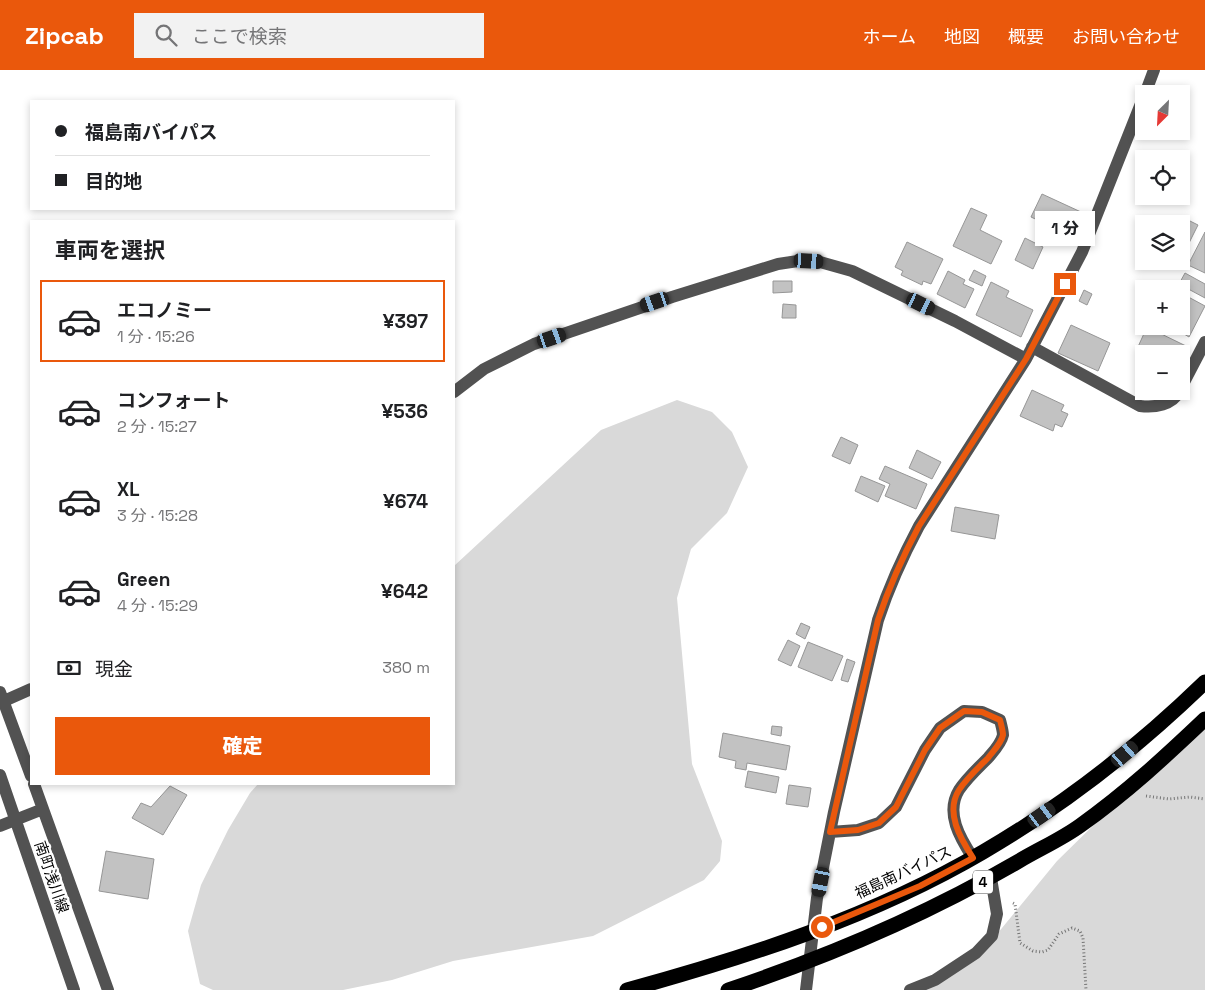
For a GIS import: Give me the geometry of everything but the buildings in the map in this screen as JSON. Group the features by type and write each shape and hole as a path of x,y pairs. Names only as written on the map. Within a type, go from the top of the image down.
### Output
{"highway":[{"name":"福島南バイパス","path":"627,990 750,955 920,886 973,858 1042,815 1112,765 1177,709 1205,682"},
{"name":"4","path":"728,990 847,946 992,885 1080,826 1149,772 1205,719"}],"street":[{"path":"1148,85 1154,70"},
{"path":"806,990 818,898 830,832 878,620 889,589 919,526 1029,353 1082,252 1135,118"},
{"path":"455,391 484,369 534,344 672,297 778,264 798,261 820,262 852,271 1140,406 1151,408 1172,400"},
{"path":"1190,371 1205,342"},
{"path":"30,689 2,696 30,773"},
{"path":"830,832 858,830 879,823 896,807 925,750 940,728 964,711 982,712 1000,720 1003,734 996,748 954,798 953,812 962,842 973,858"},
{"name":"南町浅川線","path":"0,775 74,990"},
{"name":"南町浅川線","path":"34,785 108,990"},
{"path":"0,826 43,809"},
{"path":"910,990 935,980 976,954 992,936 997,914 992,885"}],"path":[{"path":"1144,795 1169,799 1190,797 1205,800"},
{"path":"992,885 1015,904 1020,943 1033,951 1042,952 1048,950 1059,934 1072,928 1080,931 1083,938 1086,990"}],"shaded area":[{"path":"677,400 712,412 732,432 748,467 727,513 691,549 677,598 692,764 722,841 720,861 704,880 593,936 453,961 392,980 343,990 213,990 200,984 188,931 201,885 228,830 250,793 257,785 455,785 455,565 601,430"},
{"path":"1205,716 1205,990 923,990 979,956 1057,861"}],"route":[{"path":"822,927 920,886 973,858 962,842 953,812 954,798 960,788 996,748 1003,734 1000,720 982,712 964,711 940,728 925,750 896,807 879,823 858,830 830,832 878,620 889,589 919,526 1026,359 1065,284"}]}
